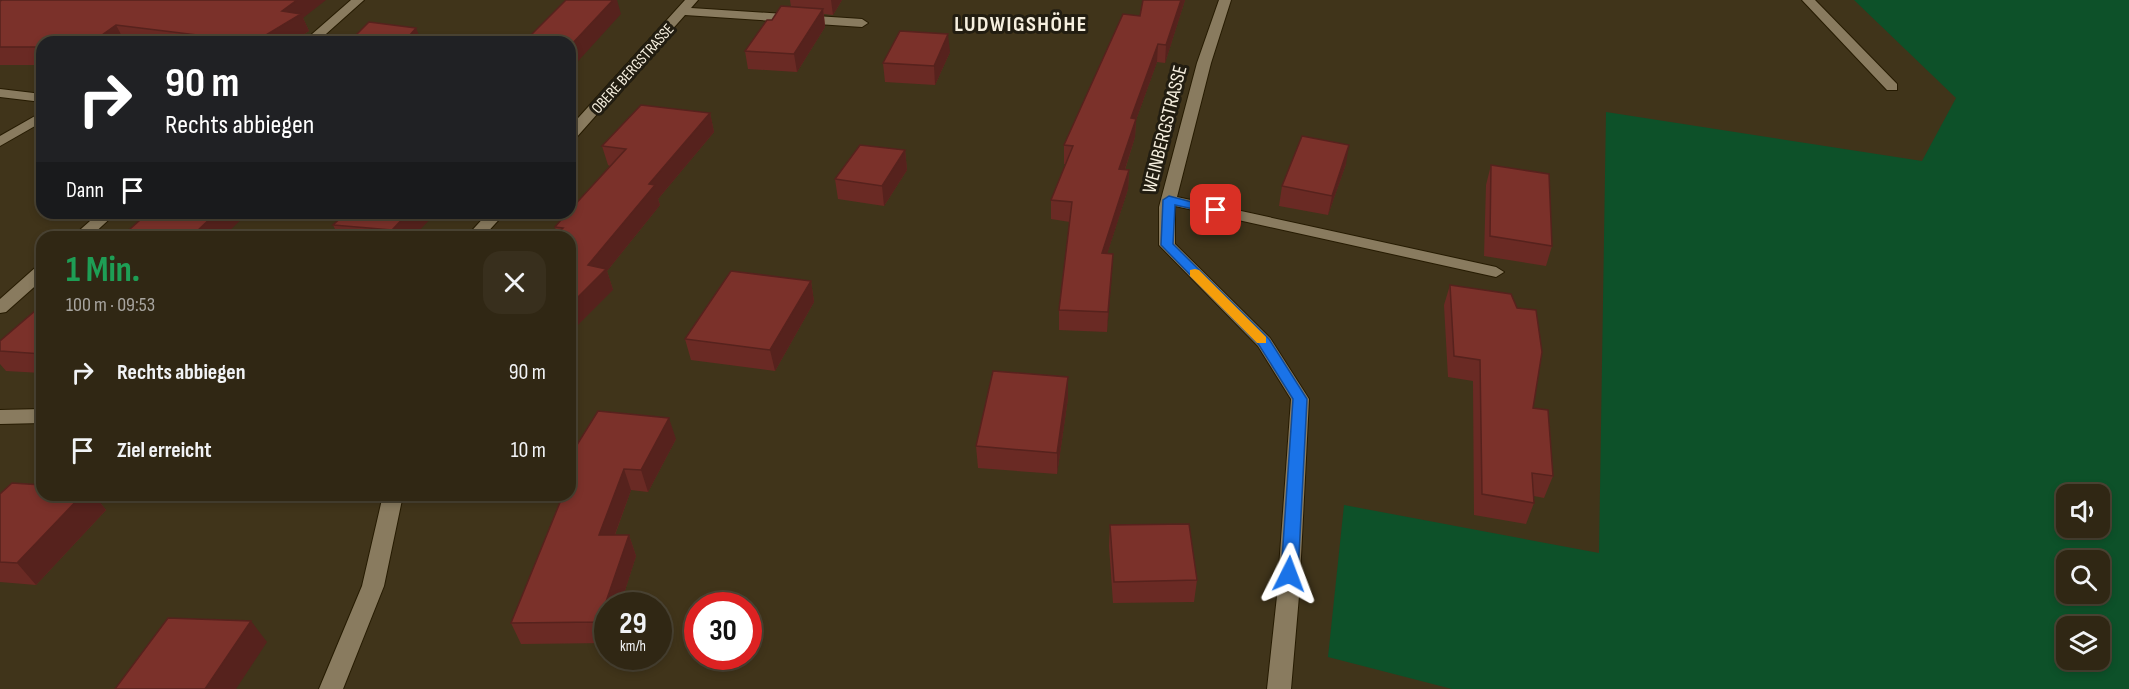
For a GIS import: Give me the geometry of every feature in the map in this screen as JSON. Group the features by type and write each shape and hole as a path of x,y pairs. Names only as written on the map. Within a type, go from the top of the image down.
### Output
{"street":[{"path":"316,36 358,0"},
{"name":"OBERE BERGSTRASSE","path":"576,129 692,0"},
{"name":"WEINBERGSTRASSE","path":"1225,0 1204,63 1169,200 1167,245 1264,342 1300,399 1288,596 1279,689"},
{"path":"1808,0 1892,87"},
{"path":"682,11 862,23"},
{"path":"0,93 36,97"},
{"path":"0,142 36,120"},
{"path":"1169,200 1496,272"},
{"path":"87,231 101,219"},
{"path":"480,231 491,219"},
{"path":"0,308 36,276"},
{"path":"0,417 36,416"},
{"path":"331,689 373,586 392,501"}],"green space":[{"path":"1854,0 2129,0 2129,689 1452,689 1328,657 1344,505 1599,553 1606,112 1922,161 1956,98"}],"building":[{"path":"297,0 282,11 301,14 264,36 205,36 116,25 100,36 36,36 36,47 0,47 0,1"},
{"path":"566,0 613,0 576,40 576,36 530,36"},
{"path":"1143,0 1181,0 1166,45 1158,44 1131,118 1136,119 1119,169 1129,170 1102,253 1113,254 1108,312 1059,310 1072,202 1051,200 1073,146 1064,145 1123,14 1140,16"},
{"path":"781,6 823,9 794,54 745,51 767,20 772,20"},
{"path":"369,22 416,28 409,36 355,36"},
{"path":"900,31 948,34 934,66 883,63"},
{"path":"641,105 710,113 649,184 655,185 588,265 606,269 576,299 576,231 560,231 563,228 555,227 562,219 576,219 576,203 626,149 602,146"},
{"path":"1302,136 1349,145 1332,196 1282,186"},
{"path":"860,145 905,150 882,186 835,179"},
{"path":"1491,165 1549,174 1552,246 1490,236"},
{"path":"141,219 210,219 197,231 128,231"},
{"path":"340,219 402,219 392,230 333,225"},
{"path":"731,271 811,281 770,350 685,339"},
{"path":"1450,285 1511,294 1517,308 1536,310 1542,352 1533,408 1548,410 1553,476 1532,473 1534,503 1482,494 1480,360 1454,356"},
{"path":"36,310 36,354 0,351 0,341"},
{"path":"993,371 1068,377 1057,453 976,446"},
{"path":"598,411 669,418 641,470 624,469 599,535 629,535 609,592 594,592 594,622 511,623 561,501 576,501 576,446"},
{"path":"12,483 36,485 36,501 76,501 17,563 0,562 0,494"},
{"path":"1189,524 1197,580 1114,582 1110,525"},
{"path":"168,618 251,621 205,689 115,689"}],"slow traffic":[{"path":"1195,273 1262,340"}],"district":[{"name":"LUDWIGSHÖHE","path":"1021,23"}],"route":[{"path":"1216,210 1169,200 1167,245 1264,342 1300,399 1289,574"}]}
